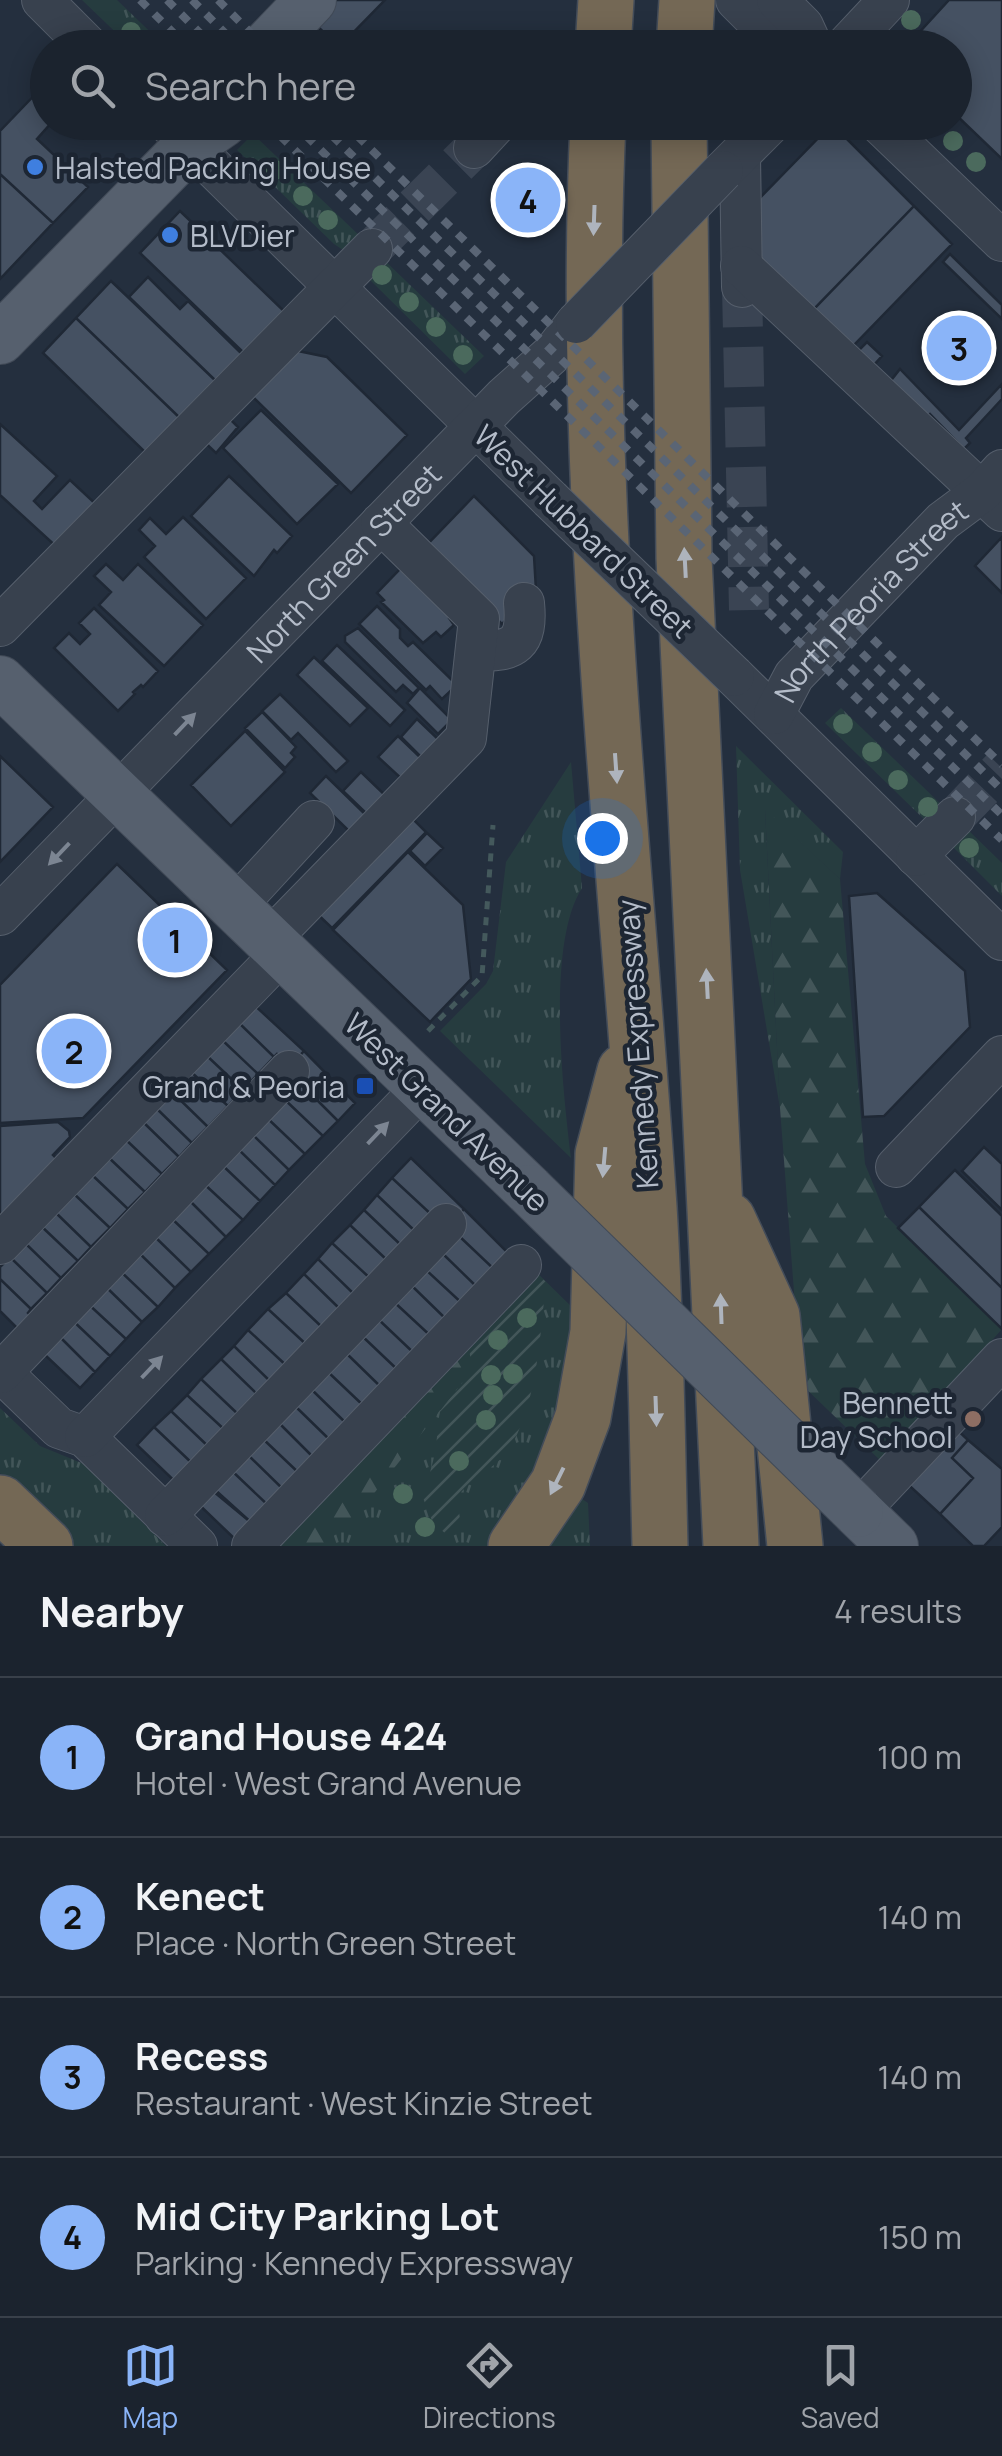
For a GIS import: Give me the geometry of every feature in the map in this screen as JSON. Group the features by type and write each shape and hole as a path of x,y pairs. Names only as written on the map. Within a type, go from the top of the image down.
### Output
{"highway":[{"path":"604,30 606,0"},
{"path":"685,30 687,0"},
{"name":"Kennedy Expressway","path":"597,140 593,236 598,471 649,1210 660,1546"},
{"path":"679,140 684,558 731,1546"},
{"path":"516,1546 558,1484 583,1417 598,1332 603,1154 635,1034"},
{"path":"717,1196 772,1316 795,1546"},
{"path":"0,1503 44,1546"}],"main road":[{"path":"282,30 311,0"},
{"path":"313,30 342,0"},
{"path":"0,339 184,140"},
{"name":"West Grand Avenue","path":"0,680 875,1529"}],"street":[{"path":"42,0 72,30"},
{"path":"736,0 766,30"},
{"path":"777,0 806,30"},
{"path":"861,30 890,0"},
{"name":"West Hubbard Street","path":"205,140 334,287 1002,940"},
{"name":"North Green Street","path":"0,916 476,427 552,354 576,323 754,140"},
{"path":"897,140 1002,241"},
{"path":"731,163 742,277 996,491"},
{"path":"0,626 372,248"},
{"name":"North Peoria Street","path":"774,714 811,693 958,539 996,491"},
{"path":"0,1244 262,933 466,738 480,618 381,524"},
{"path":"476,650 496,652 520,639 526,626 524,603"},
{"path":"916,856 954,817"},
{"path":"262,933 314,822"},
{"path":"896,1167 1002,1056"},
{"path":"197,1546 84,1438 59,1428 1,1372 289,1071"},
{"path":"84,1438 422,1088"},
{"path":"164,1516 446,1224"},
{"path":"252,1546 521,1265"},
{"path":"875,1529 1002,1359"}],"path":[{"path":"428,1032 482,976 494,825"}],"green space":[{"path":"82,0 117,0 148,30 113,30"},
{"path":"247,140 259,140 363,239 352,250 334,244 237,150"},
{"path":"381,257 484,356 465,374 369,279"},
{"path":"841,708 946,809 930,825 825,723"},
{"path":"736,746 843,852 840,879 765,810 780,1108 740,870"},
{"path":"571,762 582,888 564,945 560,1019 571,1158 440,1031 486,984 493,971 506,862"},
{"path":"765,809 840,879 865,1164 886,1216 1002,1329 883,1463 801,1384 780,1108"},
{"path":"965,827 1002,863 1002,896 950,844"},
{"path":"531,1267 579,1314 570,1416 492,1546 273,1546"},
{"path":"531,1267 546,1282 528,1405 508,1451 457,1497 457,1532 446,1534 433,1523 423,1498 435,1454 440,1411 472,1370 468,1341"},
{"path":"468,1341 472,1370 360,1511 323,1546 273,1546"},
{"path":"0,1408 40,1446 84,1464 166,1546 62,1546 0,1473"},
{"path":"582,1499 588,1503 590,1546 550,1546"}],"building":[{"path":"290,0 385,0 356,30 321,30"},
{"path":"949,0 1002,0 1002,159 972,130 972,30 922,30"},
{"path":"30,100 30,140 38,140 88,187 53,223 0,174 0,131"},
{"path":"816,140 848,140 914,206 813,310 754,260 755,203"},
{"path":"0,174 53,223 0,279"},
{"path":"914,206 952,244 852,347 813,310"},
{"path":"180,211 287,314 247,356 140,253"},
{"path":"950,254 1002,305 1002,319 943,262"},
{"path":"148,277 180,309 188,301 244,356 218,383 129,297"},
{"path":"111,281 218,383 182,420 76,318"},
{"path":"956,317 988,348 960,376 929,346"},
{"path":"76,318 182,420 149,456 43,353"},
{"path":"867,342 882,356 872,367 857,352"},
{"path":"298,351 327,357 407,435 351,493 253,397"},
{"path":"900,369 959,430 1002,384 1002,399 966,438 970,443 964,449 930,414 925,419 889,383"},
{"path":"261,410 338,484 297,524 223,448"},
{"path":"224,413 238,427 216,453 200,438"},
{"path":"0,424 57,476 34,501 42,509 70,480 100,508 60,550 0,495"},
{"path":"229,476 292,536 277,553 274,550 254,576 191,516"},
{"path":"474,496 534,556 536,590 502,624 423,549"},
{"path":"183,517 246,578 206,619 144,557 155,546 139,530 150,518 166,534"},
{"path":"1002,537 1002,593 975,566"},
{"path":"106,564 123,580 138,564 203,625 164,666 99,605 111,592 94,576"},
{"path":"403,566 453,611 449,618 454,625 441,637 436,632 423,643 381,602 384,600 377,593"},
{"path":"377,606 400,629 400,638 408,646 413,642 457,685 442,699 430,686 426,690 359,624"},
{"path":"94,608 158,671 118,711 54,648 69,633 80,644 90,634 79,623"},
{"path":"358,628 419,688 413,694 403,685 396,692 345,642 345,636"},
{"path":"337,645 405,710 390,726 322,661"},
{"path":"314,657 368,708 350,726 297,675"},
{"path":"420,688 452,720 438,734 407,703"},
{"path":"280,694 348,761 336,772 298,733 291,740 262,711"},
{"path":"262,712 296,747 291,753 295,757 285,768 245,728"},
{"path":"417,719 440,741 423,759 401,737"},
{"path":"245,731 285,772 231,826 191,785"},
{"path":"398,736 423,760 404,781 378,757"},
{"path":"0,756 53,807 0,862"},
{"path":"361,772 388,798 370,817 343,791"},
{"path":"326,776 368,817 352,834 310,793"},
{"path":"405,811 426,832 332,928 311,908"},
{"path":"427,833 443,848 425,866 410,851"},
{"path":"408,852 463,905 471,979 430,1022 333,930"},
{"path":"117,864 227,970 83,1118 0,1123 0,985"},
{"path":"877,893 965,971 970,1027 884,1116 863,1117 849,896"},
{"path":"252,1003 304,1051 290,1066 277,1054 274,1057 236,1020"},
{"path":"236,1020 274,1057 258,1074 220,1038"},
{"path":"220,1038 258,1074 243,1090 205,1054"},
{"path":"304,1051 355,1103 338,1121 298,1081 290,1066"},
{"path":"205,1054 243,1090 228,1106 189,1070"},
{"path":"189,1070 228,1106 208,1127 170,1090"},
{"path":"298,1081 338,1121 323,1136 282,1097"},
{"path":"170,1090 208,1127 192,1143 154,1106"},
{"path":"282,1097 323,1136 305,1154 264,1115"},
{"path":"154,1106 192,1143 179,1157 140,1119"},
{"path":"264,1115 305,1154 289,1170 250,1132"},
{"path":"140,1119 179,1157 162,1174 123,1137"},
{"path":"58,1122 70,1137 53,1155 63,1165 0,1231 0,1126"},
{"path":"250,1132 289,1170 275,1185 236,1147"},
{"path":"123,1137 162,1174 145,1192 106,1155"},
{"path":"236,1147 275,1185 260,1201 220,1163"},
{"path":"984,1147 1002,1164 1002,1210 962,1171"},
{"path":"106,1155 145,1192 128,1209 90,1173"},
{"path":"411,1158 464,1209 451,1223 434,1217 392,1178"},
{"path":"220,1163 260,1201 243,1220 202,1182"},
{"path":"955,1170 1002,1216 1002,1288 919,1207"},
{"path":"90,1173 128,1209 110,1228 72,1192"},
{"path":"392,1178 434,1217 417,1233 377,1195"},
{"path":"202,1182 243,1220 226,1237 186,1197"},
{"path":"72,1192 110,1228 91,1247 54,1211"},
{"path":"377,1195 417,1233 403,1247 364,1210"},
{"path":"186,1197 226,1237 209,1254 168,1215"},
{"path":"919,1207 1002,1288 1002,1329 898,1228"},
{"path":"464,1209 512,1257 497,1272 458,1235 451,1223"},
{"path":"364,1210 403,1247 389,1262 350,1225"},
{"path":"54,1211 91,1247 78,1261 40,1225"},
{"path":"168,1215 209,1254 191,1272 151,1233"},
{"path":"40,1225 78,1261 61,1278 24,1242"},
{"path":"350,1225 389,1262 372,1280 332,1243"},
{"path":"151,1233 191,1272 175,1288 135,1249"},
{"path":"458,1235 497,1272 480,1290 441,1252"},
{"path":"24,1242 61,1278 47,1293 10,1257"},
{"path":"332,1243 372,1280 356,1296 318,1259"},
{"path":"135,1249 175,1288 158,1307 117,1268"},
{"path":"441,1252 480,1290 465,1306 425,1269"},
{"path":"10,1257 47,1293 31,1309 0,1279 0,1267"},
{"path":"318,1259 356,1296 342,1311 304,1274"},
{"path":"117,1268 158,1307 142,1322 102,1283"},
{"path":"425,1269 465,1306 449,1322 410,1284"},
{"path":"304,1274 342,1311 324,1329 286,1293"},
{"path":"0,1279 31,1309 28,1313 40,1325 27,1338 0,1311"},
{"path":"102,1283 142,1322 126,1339 85,1301"},
{"path":"410,1284 449,1322 434,1339 393,1301"},
{"path":"286,1293 324,1329 309,1347 268,1309"},
{"path":"85,1301 126,1339 110,1356 69,1317"},
{"path":"393,1301 434,1339 417,1356 377,1318"},
{"path":"268,1309 309,1347 289,1368 248,1330"},
{"path":"69,1317 110,1356 95,1372 55,1332"},
{"path":"377,1318 417,1356 401,1373 361,1335"},
{"path":"248,1330 289,1368 273,1384 234,1346"},
{"path":"55,1332 95,1372 80,1388 27,1338"},
{"path":"361,1335 401,1373 384,1390 345,1352"},
{"path":"234,1346 273,1384 260,1397 221,1359"},
{"path":"345,1352 384,1390 367,1409 327,1371"},
{"path":"221,1359 260,1397 241,1417 201,1379"},
{"path":"327,1371 367,1409 349,1426 310,1388"},
{"path":"201,1379 241,1417 227,1432 187,1395"},
{"path":"310,1388 349,1426 333,1443 294,1405"},
{"path":"187,1395 227,1432 211,1449 171,1411"},
{"path":"294,1405 333,1443 316,1460 277,1421"},
{"path":"171,1411 211,1449 195,1466 154,1427"},
{"path":"277,1421 316,1460 301,1475 262,1438"},
{"path":"950,1423 968,1440 952,1458 973,1478 940,1514 900,1477"},
{"path":"154,1427 195,1466 189,1495 137,1445"},
{"path":"262,1438 301,1475 286,1492 246,1453"},
{"path":"968,1440 1002,1469 1002,1527 984,1546 973,1546 940,1514 973,1478 952,1458"},
{"path":"246,1453 286,1492 271,1508 231,1470"},
{"path":"231,1470 271,1508 254,1525 213,1488"},
{"path":"202,1482 254,1525 238,1542 189,1495"}],"tunnel":[{"path":"372,249 474,148"},
{"path":"742,287 749,610"},
{"path":"955,817 1002,768"}],"railway":[{"path":"140,0 171,30"},
{"path":"167,0 197,30"},
{"path":"192,0 222,30"},
{"path":"218,0 248,30"},
{"path":"284,140 1002,840"},
{"path":"310,140 1002,815"},
{"path":"336,140 1002,790"},
{"path":"361,140 1002,765"}],"place":[{"name":"Halsted Packing House","path":"35,167"},
{"name":"Mid City Parking Lot","path":"528,200"},
{"name":"BLVDier","path":"170,235"},
{"name":"Recess","path":"959,348"},
{"name":"Grand House 424","path":"175,940"},
{"name":"Kenect","path":"74,1051"},
{"name":"Grand & Peoria","path":"365,1086"},
{"name":"Bennett Day School","path":"973,1419"}]}
